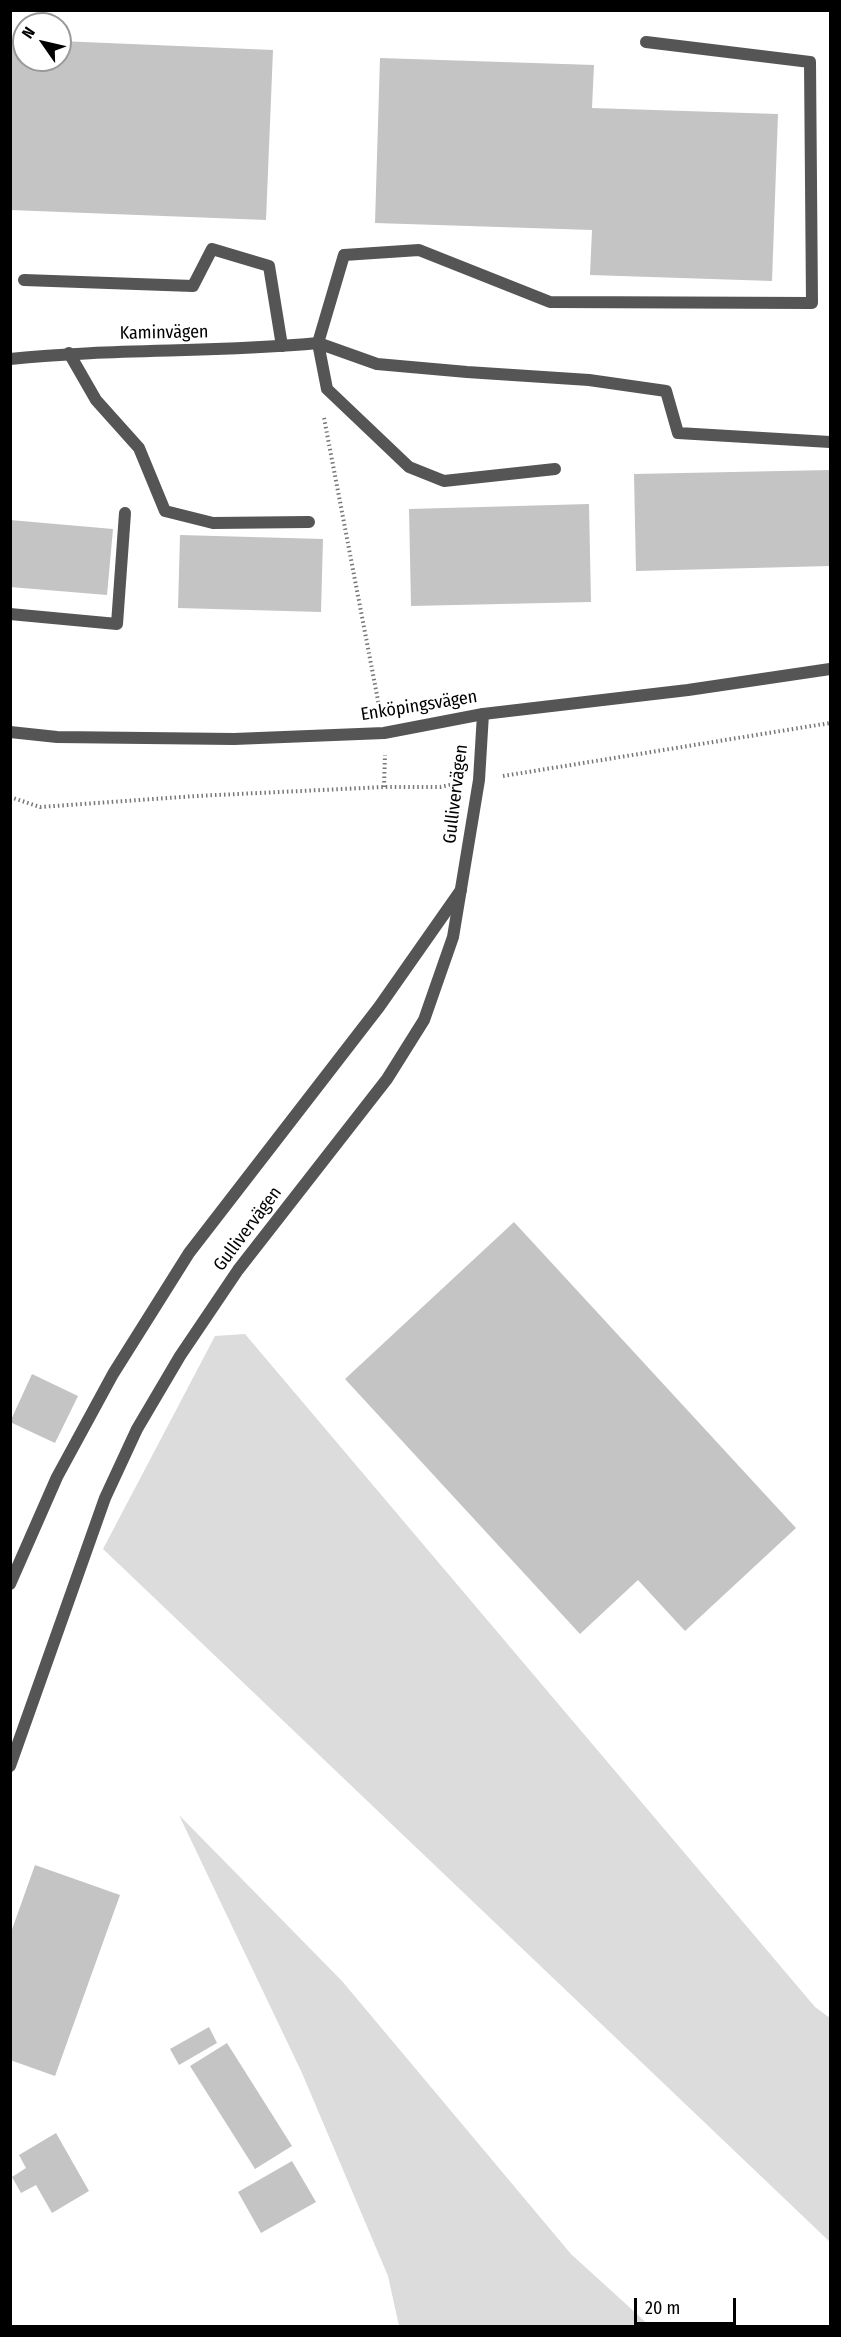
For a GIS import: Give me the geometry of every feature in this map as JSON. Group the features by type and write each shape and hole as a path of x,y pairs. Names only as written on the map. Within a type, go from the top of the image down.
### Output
{"street":[{"path":"555,469 444,481 409,466 327,389 318,343 344,255 419,250 550,302 812,303 810,62 646,42"},
{"path":"24,280 193,286 212,249 269,266 282,346"},
{"path":"318,343 377,364 589,380 666,391 678,433 831,442"},
{"name":"Kaminvägen","path":"10,359 69,353 214,351 318,343"},
{"path":"69,353 96,400 139,448 165,511 213,523 309,522"},
{"path":"10,614 117,624 125,513"},
{"name":"Enköpingsvägen","path":"10,732 57,737 234,739 384,733 483,714 688,690 831,669"},
{"name":"Gullivervägen","path":"10,1766 105,1498 137,1429 180,1356 238,1270 387,1079 424,1020 453,937 479,780 483,714"},
{"path":"10,1584 57,1477 113,1374 189,1253 379,1007 461,890"}],"path":[{"path":"322,412 377,697"},
{"path":"10,797 40,807 196,796 384,787 440,787 831,723"}],"shaded area":[{"path":"245,1334 815,2007 830,2018 830,2242 103,1549 215,1336"},
{"path":"179,1815 342,1981 571,2254 650,2326 399,2326 388,2276 302,2073"}],"building":[{"path":"10,39 12,39 12,72 72,72 72,42 273,50 266,220 10,210"},
{"path":"380,58 594,65 592,108 778,114 772,281 590,275 592,230 375,223"},
{"path":"830,470 830,566 636,571 634,474"},
{"path":"589,504 591,602 411,606 409,509"},
{"path":"10,520 113,529 107,595 10,587"},
{"path":"180,535 323,539 321,612 178,608"},
{"path":"514,1222 796,1528 685,1631 638,1580 580,1634 345,1379"},
{"path":"32,1374 78,1396 55,1443 10,1422"},
{"path":"35,1865 120,1895 55,2076 10,2060 10,1935"},
{"path":"209,2027 217,2043 179,2065 170,2049"},
{"path":"227,2043 292,2146 255,2169 190,2066"},
{"path":"56,2133 89,2191 52,2213 36,2185 21,2193 12,2177 26,2168 19,2155"},
{"path":"292,2161 316,2202 261,2233 238,2192"}]}
